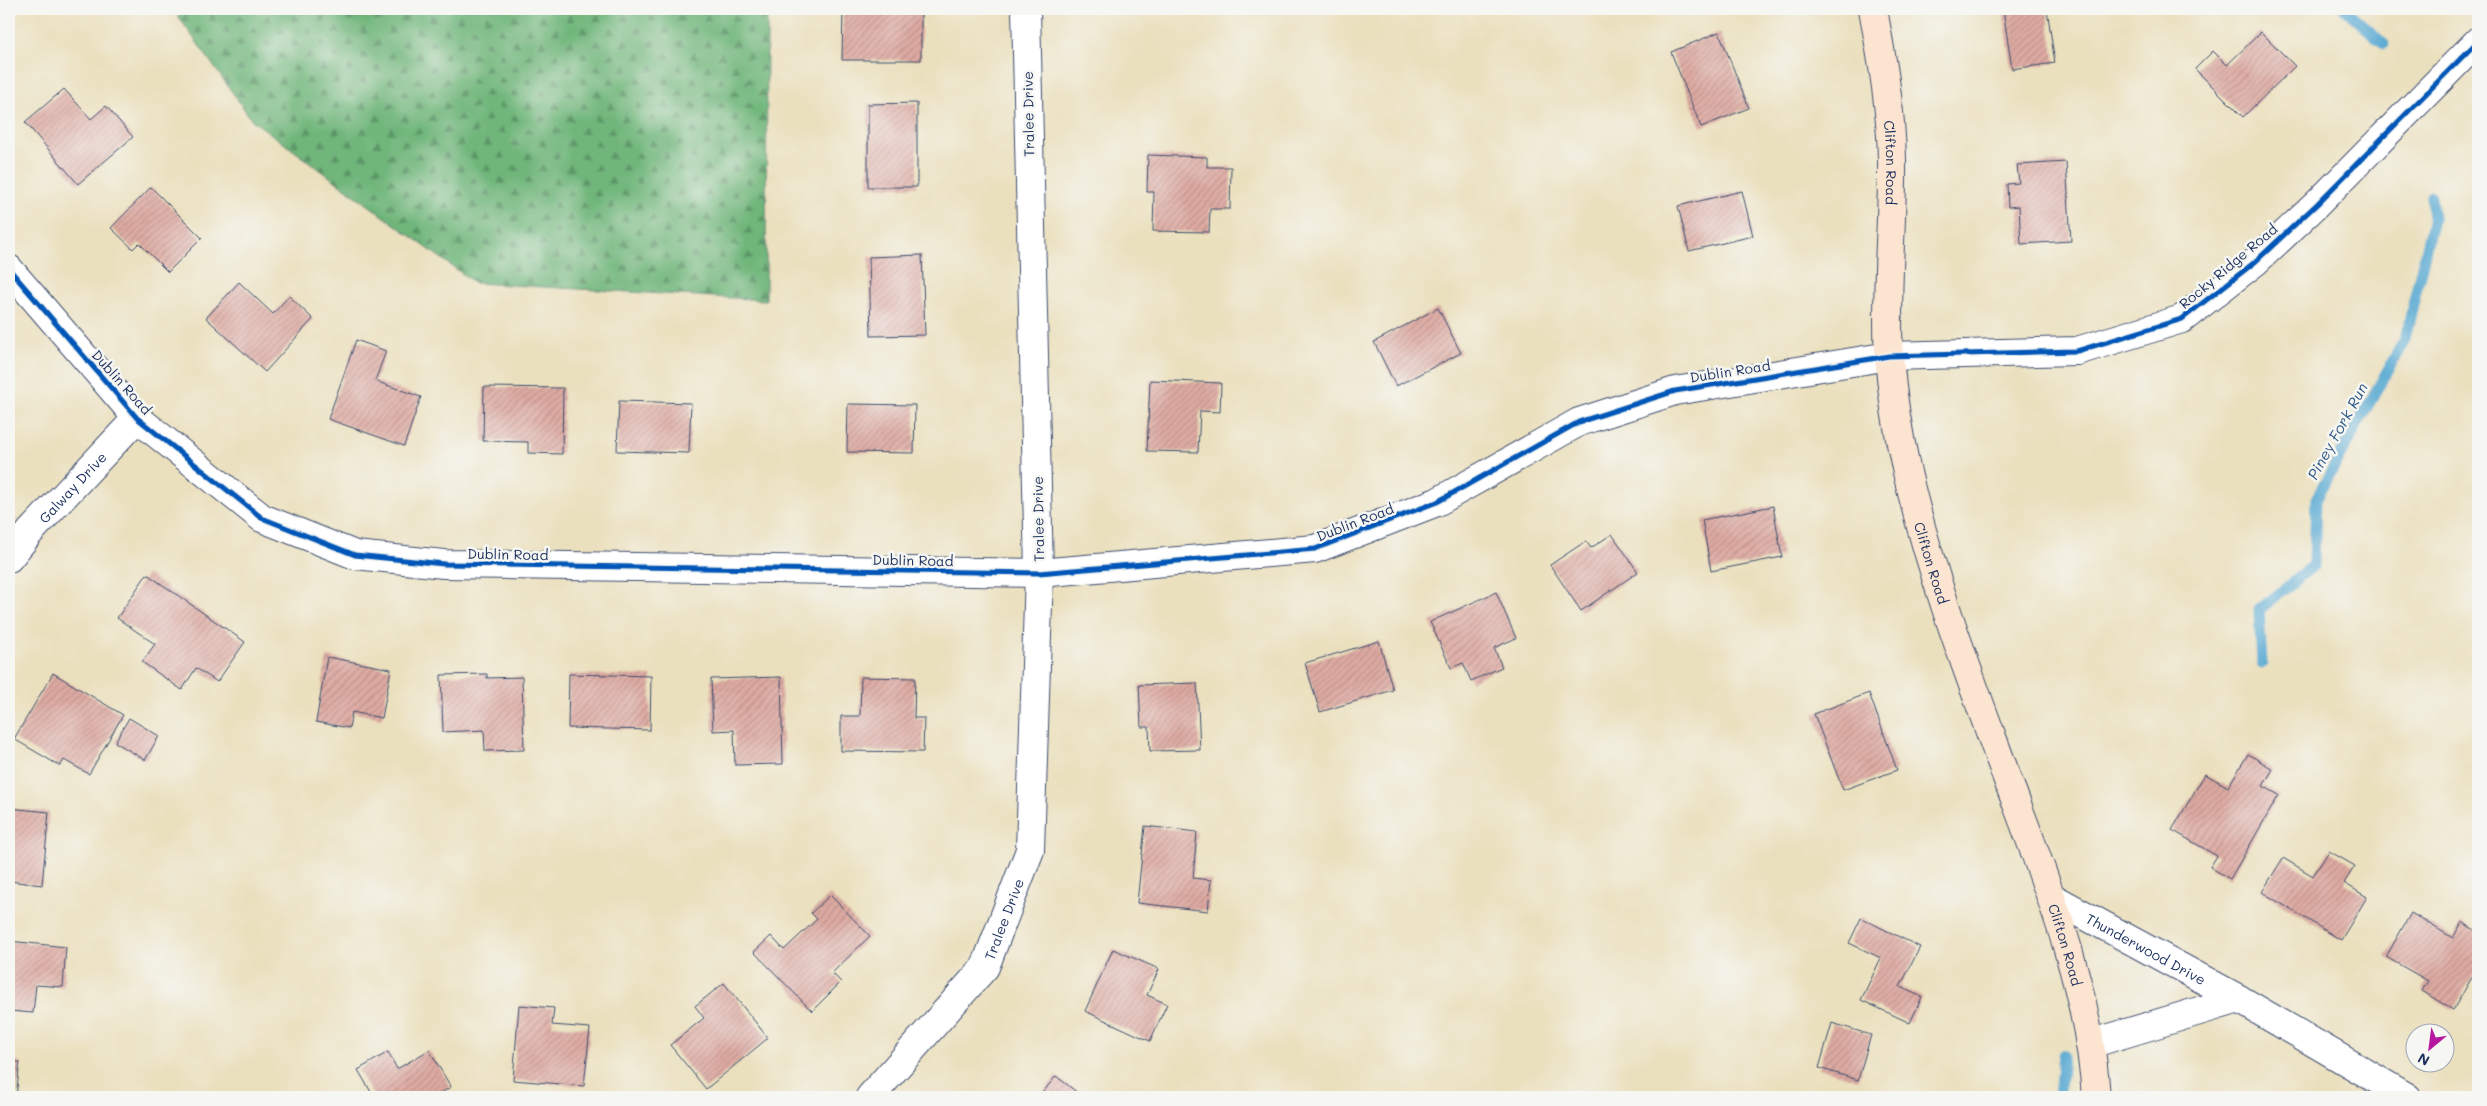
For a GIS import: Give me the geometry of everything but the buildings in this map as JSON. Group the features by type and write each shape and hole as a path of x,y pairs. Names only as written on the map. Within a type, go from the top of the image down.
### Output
{"main road":[{"name":"Clifton Road","path":"1873,9 1888,101 1892,158 1889,356 1899,438 1944,602 2053,898 2078,989 2090,1044 2096,1097"}],"street":[{"name":"Tralee Drive","path":"870,1097 985,968 1030,850 1039,574 1026,9"},
{"name":"Rocky Ridge Road","path":"1889,356 2077,350 2182,318 2255,262 2317,204 2478,41"},
{"name":"Dublin Road","path":"9,270 137,418 262,518 355,555 444,564 1039,574 1315,549 1437,502 1579,422 1675,391 1889,356"},
{"name":"Galway Drive","path":"9,558 31,531 137,418"},
{"name":"Thunderwood Drive","path":"2053,898 2239,999 2408,1097"},
{"path":"2090,1044 2239,999"}],"green space":[{"path":"173,9 767,9 766,300 475,283 252,120"}],"waterway":[{"name":"Piney Fork Run","path":"2345,9 2384,44"},
{"name":"Piney Fork Run","path":"2262,663 2259,610 2314,565 2316,499 2405,339 2433,218 2431,196"},
{"name":"Piney Fork Run","path":"2059,1097 2063,1055"}],"cycle path":[{"path":"9,269 137,418 262,518 355,555 444,564 1039,573 1315,549 1437,502 1579,422 1675,391 1889,356 2077,351 2182,319 2255,262 2317,204 2478,41"}]}
